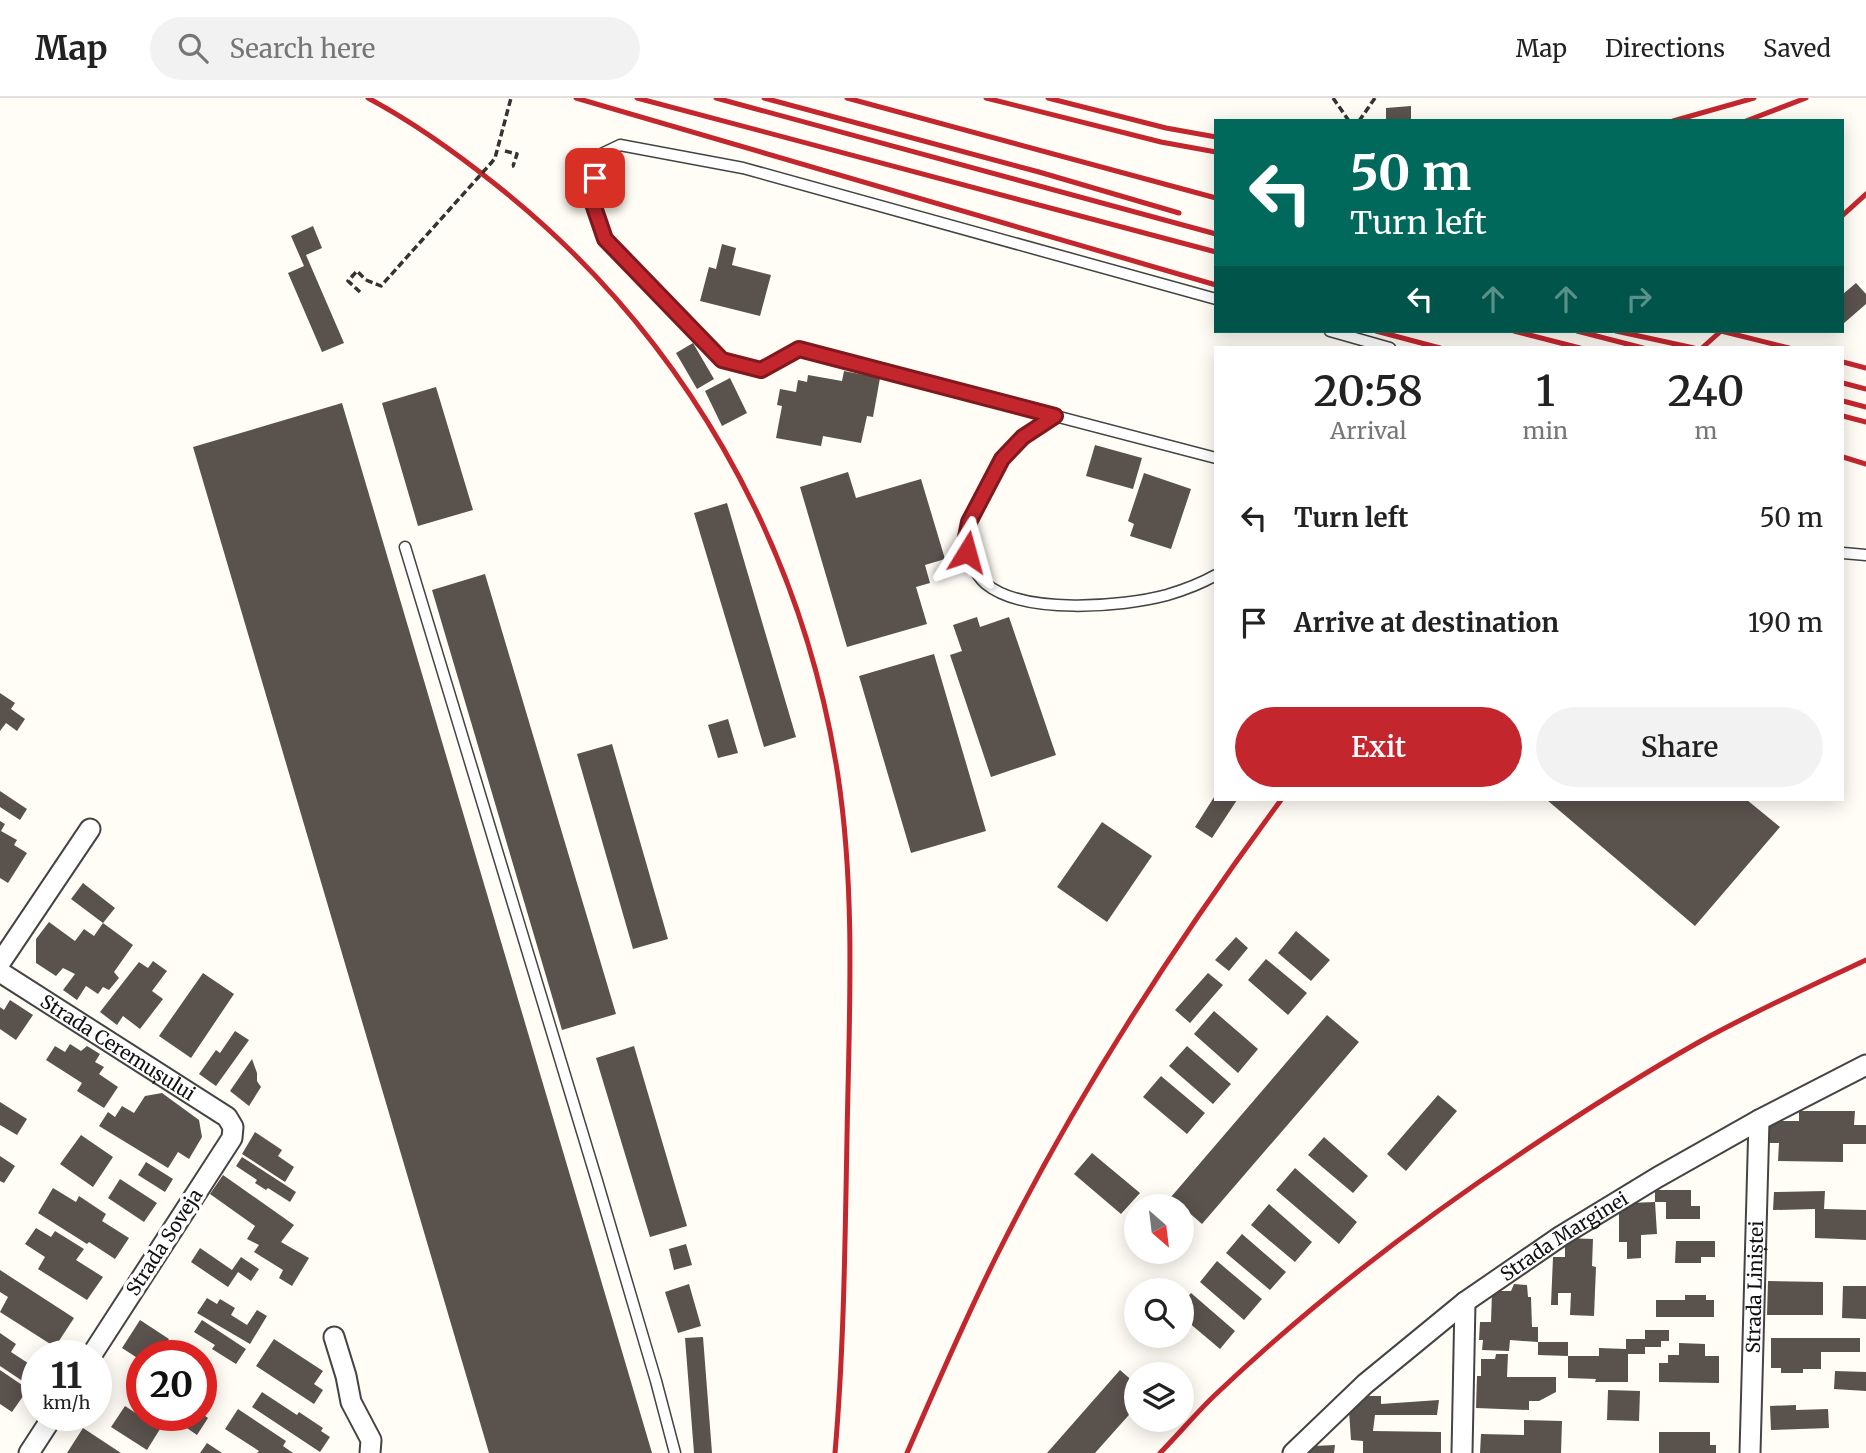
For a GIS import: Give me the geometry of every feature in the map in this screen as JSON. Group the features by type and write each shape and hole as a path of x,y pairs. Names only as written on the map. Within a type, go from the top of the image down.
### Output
{"street":[{"path":"0,963 90,829"},
{"name":"Strada Ceremușului","path":"0,972 227,1117 233,1127"},
{"name":"Strada Marginei","path":"1293,1453 1365,1384 1465,1302 1572,1230 1658,1177 1759,1120 1866,1065"},
{"name":"Strada Liniștei","path":"1750,1453 1759,1120"},
{"name":"Strada Soveja","path":"101,1340 232,1138 233,1127"},
{"path":"1462,1453 1465,1302"},
{"path":"334,1337 351,1402 371,1440 370,1453"},
{"path":"29,1453 43,1431"}],"lane":[{"path":"1214,298 743,168 620,145 597,156 592,201 605,239 722,360 761,370 799,349 1214,457"},
{"path":"1337,333 1383,346"},
{"path":"1055,416 1023,437 1002,459 969,522 967,552 985,583 997,590 1036,603 1102,606 1165,596 1214,576"},
{"path":"405,547 644,1341 675,1453"},
{"path":"1844,553 1866,555"}],"path":[{"path":"360,292 348,281 357,271 366,280 381,286 492,162 511,98"},
{"path":"1333,98 1348,119"},
{"path":"1360,119 1375,98"},
{"path":"505,150 517,154 512,166"}],"building":[{"path":"1411,106 1411,119 1386,119 1386,108"},
{"path":"313,226 322,248 306,255 344,343 322,352 288,273 304,266 291,236"},
{"path":"722,244 736,248 732,265 771,275 760,316 700,301 709,267 716,269"},
{"path":"1856,283 1866,294 1866,304 1844,323 1844,293"},
{"path":"693,343 714,379 697,389 676,353"},
{"path":"844,371 880,378 873,417 867,416 861,443 823,436 821,446 776,438 782,406 777,405 780,389 796,392 798,380 807,382 808,375 842,381"},
{"path":"730,378 747,413 722,426 705,391"},
{"path":"436,387 473,510 418,526 382,403"},
{"path":"342,403 652,1453 489,1453 193,447"},
{"path":"1095,445 1142,458 1133,489 1086,476"},
{"path":"848,472 856,498 921,479 945,559 925,565 930,583 916,587 927,624 847,647 800,487"},
{"path":"1144,473 1191,489 1171,549 1130,536 1134,524 1128,521"},
{"path":"727,503 796,737 764,747 694,513"},
{"path":"485,574 616,1014 562,1030 432,590"},
{"path":"977,617 980,627 1009,617 1056,755 991,777 950,655 962,651 953,625"},
{"path":"934,654 986,831 911,853 859,676"},
{"path":"0,693 15,703 11,709 25,719 17,731 6,723 0,731"},
{"path":"728,719 738,753 718,758 708,725"},
{"path":"612,744 668,939 633,949 577,754"},
{"path":"0,791 27,809 20,820 0,807"},
{"path":"1214,797 1214,801 1236,801 1212,838 1195,827"},
{"path":"1548,801 1748,801 1780,827 1695,926"},
{"path":"0,821 5,824 1,831 17,840 14,845 27,853 8,883 0,878"},
{"path":"1102,822 1152,856 1107,922 1057,887"},
{"path":"83,883 115,908 103,923 71,899"},
{"path":"49,922 75,941 84,929 94,936 103,923 133,945 114,972 119,978 109,990 103,987 98,994 86,986 77,1000 63,990 75,974 63,968 56,976 36,963 36,939"},
{"path":"1296,931 1330,960 1311,981 1278,953"},
{"path":"1236,937 1248,948 1229,971 1215,960"},
{"path":"1266,959 1307,993 1288,1015 1248,980"},
{"path":"153,961 167,971 152,991 163,999 140,1029 123,1016 117,1025 100,1012 139,962 148,968"},
{"path":"203,973 234,994 191,1058 159,1036"},
{"path":"1208,973 1223,985 1190,1023 1175,1010"},
{"path":"10,1000 33,1015 16,1040 0,1029 0,1007 4,1010"},
{"path":"1214,1011 1258,1049 1238,1073 1194,1034"},
{"path":"1327,1015 1359,1042 1202,1224 1194,1217 1194,1194 1174,1194"},
{"path":"235,1031 249,1040 216,1086 199,1074 216,1050 220,1053"},
{"path":"70,1044 81,1051 87,1046 100,1054 95,1062 104,1067 99,1074 118,1087 104,1108 77,1091 82,1083 46,1060 55,1046 65,1052"},
{"path":"634,1046 687,1226 650,1237 596,1058"},
{"path":"1187,1046 1231,1084 1213,1104 1169,1066"},
{"path":"252,1059 261,1087 249,1106 230,1091"},
{"path":"1161,1076 1205,1113 1187,1134 1143,1097"},
{"path":"162,1093 199,1120 202,1137 189,1159 178,1152 168,1168 99,1126 108,1112 115,1117 122,1106 134,1113 145,1096"},
{"path":"1438,1095 1457,1111 1406,1171 1387,1154"},
{"path":"0,1102 27,1119 17,1135 0,1125"},
{"path":"1799,1111 1855,1111 1854,1125 1866,1125 1866,1144 1843,1144 1843,1162 1778,1161 1779,1143 1764,1143 1764,1121 1799,1121"},
{"path":"255,1132 282,1150 278,1156 294,1167 285,1182 242,1154"},
{"path":"81,1135 113,1157 93,1187 60,1164"},
{"path":"1324,1137 1368,1176 1353,1193 1308,1155"},
{"path":"1092,1153 1140,1193 1124,1194 1124,1211 1121,1214 1074,1174"},
{"path":"0,1156 15,1166 4,1183 0,1181"},
{"path":"242,1157 296,1192 290,1202 255,1183 257,1180 236,1166"},
{"path":"146,1162 173,1179 165,1192 138,1175"},
{"path":"1295,1168 1357,1222 1339,1244 1276,1190"},
{"path":"223,1175 294,1225 281,1242 309,1258 292,1286 279,1278 283,1270 254,1252 259,1245 247,1239 255,1226 210,1194"},
{"path":"120,1179 157,1203 144,1222 108,1198"},
{"path":"53,1188 76,1202 79,1196 106,1214 102,1221 129,1238 115,1259 38,1213"},
{"path":"1655,1190 1691,1190 1691,1206 1700,1206 1700,1219 1666,1219 1666,1202 1655,1202"},
{"path":"1825,1191 1824,1209 1866,1210 1866,1240 1815,1238 1815,1209 1773,1210 1774,1192"},
{"path":"1655,1202 1657,1234 1641,1235 1641,1258 1627,1259 1627,1242 1619,1242 1619,1212 1628,1203"},
{"path":"1269,1204 1312,1242 1295,1262 1251,1225"},
{"path":"36,1228 51,1237 55,1231 84,1249 76,1260 103,1277 87,1300 38,1269 45,1257 25,1244"},
{"path":"1242,1234 1286,1272 1270,1290 1226,1253"},
{"path":"1565,1238 1593,1239 1592,1266 1596,1267 1594,1316 1570,1315 1571,1293 1558,1293 1558,1305 1551,1305 1553,1257 1565,1257"},
{"path":"1676,1241 1715,1241 1715,1257 1701,1257 1701,1263 1675,1263"},
{"path":"686,1244 692,1265 674,1270 669,1249"},
{"path":"200,1248 232,1270 241,1257 259,1269 251,1281 238,1272 228,1287 191,1262"},
{"path":"1217,1261 1262,1299 1244,1320 1200,1282"},
{"path":"0,1270 74,1318 60,1340 44,1340 0,1312 8,1297 0,1292"},
{"path":"1768,1281 1823,1282 1823,1315 1767,1315"},
{"path":"689,1284 701,1326 678,1333 665,1292"},
{"path":"1514,1284 1527,1285 1528,1297 1531,1297 1532,1327 1538,1327 1538,1342 1510,1340 1509,1351 1482,1350 1483,1340 1479,1340 1480,1322 1491,1322 1492,1291 1511,1291"},
{"path":"1843,1286 1866,1286 1866,1319 1842,1318"},
{"path":"1685,1295 1706,1295 1706,1300 1714,1300 1714,1317 1656,1317 1656,1300 1685,1300"},
{"path":"1194,1296 1235,1331 1220,1349 1194,1327"},
{"path":"207,1298 217,1304 220,1299 235,1308 231,1315 247,1325 257,1310 267,1316 250,1344 197,1313"},
{"path":"140,1320 169,1339 168,1340 127,1340"},
{"path":"202,1320 246,1349 236,1364 217,1352 217,1340 207,1340 194,1332"},
{"path":"1645,1330 1669,1330 1669,1341 1661,1341 1661,1347 1645,1347 1645,1354 1628,1354 1628,1382 1595,1382 1596,1379 1568,1378 1568,1356 1599,1356 1599,1348 1626,1349 1626,1339 1645,1339"},
{"path":"0,1333 16,1344 11,1352 21,1359 21,1380 0,1366"},
{"path":"703,1337 712,1453 694,1453 685,1338"},
{"path":"1771,1338 1860,1338 1860,1352 1821,1352 1821,1369 1803,1369 1803,1373 1781,1373 1781,1368 1771,1368"},
{"path":"274,1339 323,1371 314,1384 323,1390 314,1404 256,1366"},
{"path":"1538,1342 1568,1342 1568,1356 1538,1355"},
{"path":"1679,1343 1705,1344 1705,1356 1719,1356 1719,1383 1659,1382 1659,1363 1668,1363 1668,1355 1679,1355"},
{"path":"1496,1354 1508,1354 1507,1377 1556,1377 1556,1392 1539,1401 1529,1401 1529,1410 1476,1408 1477,1376 1481,1376 1481,1359 1495,1359"},
{"path":"0,1370 21,1384 21,1399 12,1412 0,1404"},
{"path":"1120,1370 1124,1374 1124,1420 1095,1453 1047,1453"},
{"path":"1835,1371 1866,1372 1866,1391 1834,1389"},
{"path":"1608,1390 1640,1391 1639,1421 1607,1420"},
{"path":"262,1392 323,1428 321,1431 330,1437 320,1452 252,1407"},
{"path":"1365,1396 1381,1396 1381,1404 1439,1400 1437,1415 1375,1415 1373,1431 1441,1432 1441,1453 1363,1453 1363,1441 1351,1440 1349,1411"},
{"path":"1796,1405 1796,1410 1828,1409 1829,1428 1771,1430 1770,1406"},
{"path":"125,1406 126,1431 159,1431 147,1450 112,1426"},
{"path":"238,1409 286,1441 283,1446 293,1453 257,1453 259,1451 225,1429"},
{"path":"1524,1420 1562,1421 1561,1453 1480,1453 1481,1434 1524,1435"},
{"path":"81,1431 88,1431 121,1453 67,1453"},
{"path":"1659,1432 1710,1432 1710,1445 1716,1445 1716,1453 1659,1453"},
{"path":"207,1443 222,1453 200,1453"},
{"path":"1335,1445 1334,1453 1306,1453 1313,1446"}],"railway":[{"path":"368,98 433,138 495,184 562,242 622,306 676,374 723,447 763,525 795,605 821,689 838,776 847,866 850,1002 846,1217 835,1453"},
{"path":"576,98 1214,284"},
{"path":"637,98 1214,251"},
{"path":"716,98 1214,233"},
{"path":"764,98 1039,172 1179,213"},
{"path":"847,98 1214,197"},
{"path":"986,98 1161,142 1214,152"},
{"path":"1048,98 1166,128 1214,137"},
{"path":"1680,119 1754,98"},
{"path":"1751,119 1806,98"},
{"path":"1844,214 1866,194"},
{"path":"1384,333 1432,346"},
{"path":"1522,333 1572,346"},
{"path":"1585,333 1635,346"},
{"path":"1625,333 1685,346"},
{"path":"1704,346 1719,333"},
{"path":"1729,333 1781,346"},
{"path":"1844,362 1866,368"},
{"path":"1844,383 1866,389"},
{"path":"1844,401 1866,407"},
{"path":"1844,416 1866,422"},
{"path":"1844,457 1866,464"},
{"path":"907,1453 985,1279 1060,1136 1166,964 1280,801"},
{"path":"1160,1453 1215,1395 1288,1329 1402,1237 1482,1180 1588,1109 1699,1042 1866,960"}],"route":[{"path":"595,178 592,201 605,239 722,360 761,370 799,349 1055,416 1023,437 1002,459 969,522 967,552"}]}
